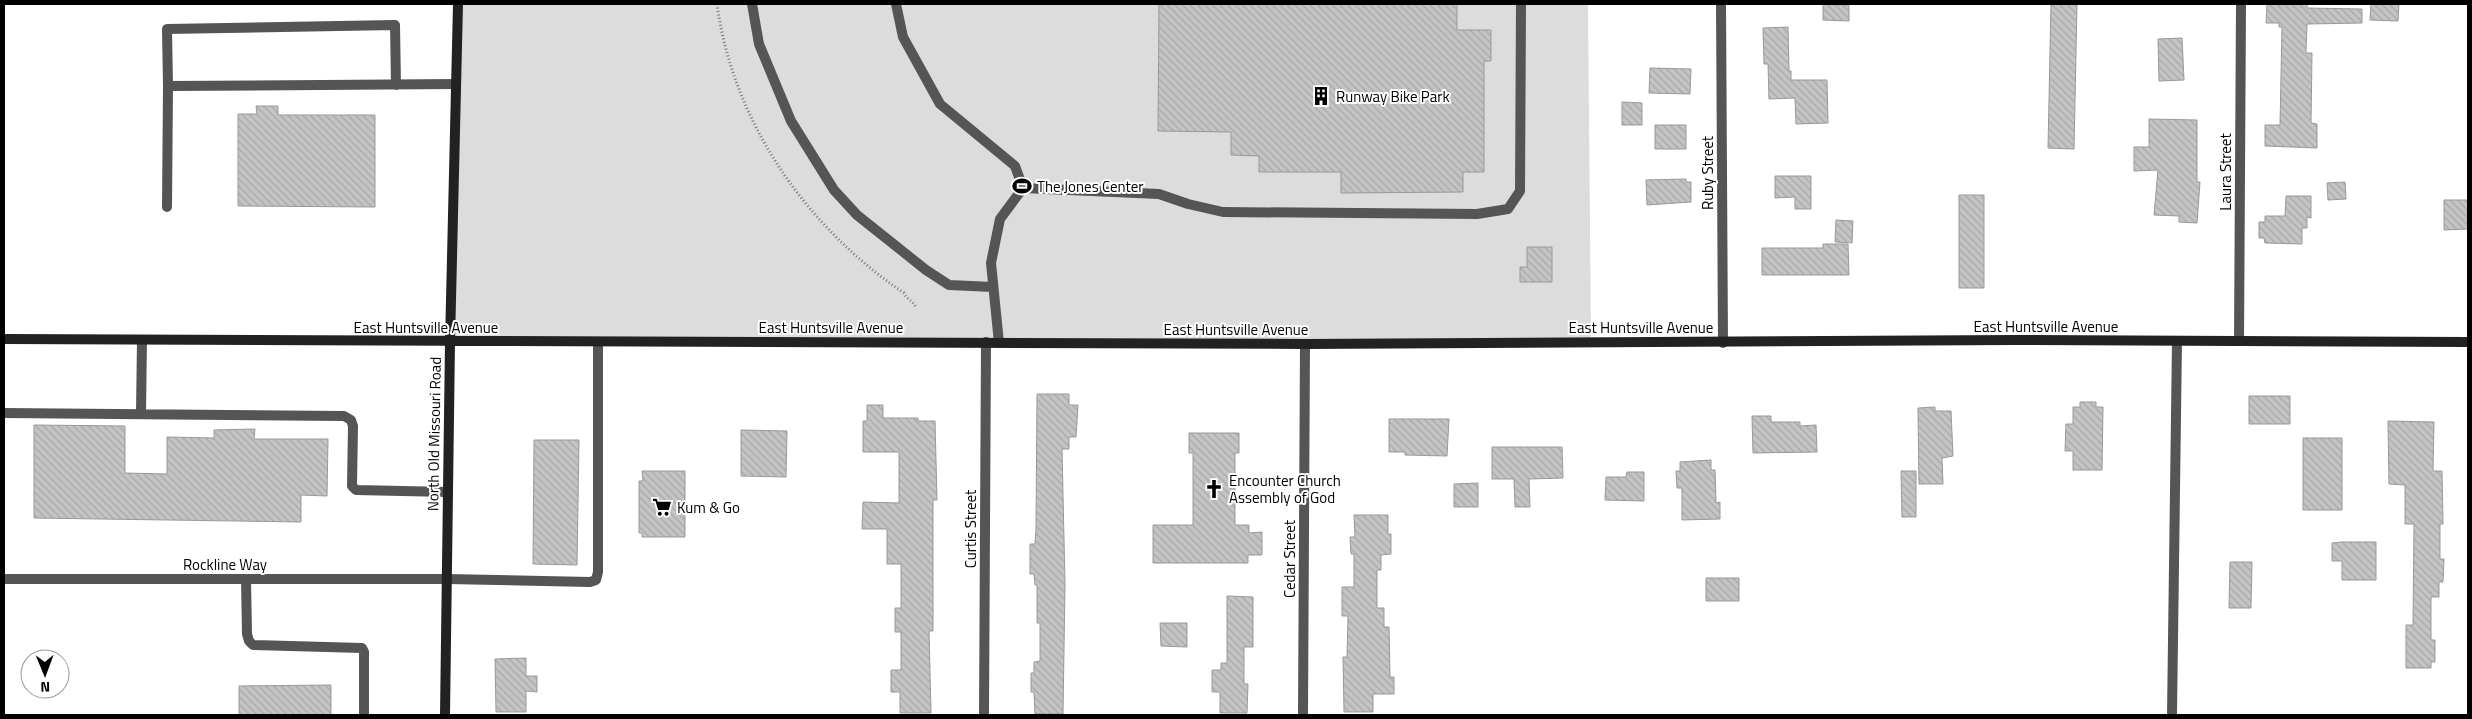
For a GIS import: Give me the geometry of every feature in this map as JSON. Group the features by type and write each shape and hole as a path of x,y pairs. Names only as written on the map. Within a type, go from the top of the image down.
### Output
{"main road":[{"name":"North Old Missouri Road","path":"446,715 450,342 458,4"},
{"name":"East Huntsville Avenue","path":"4,339 1305,344 1582,341 1723,343 2468,342"}],"street":[{"path":"752,4 759,44 791,121 834,190 857,216 926,270 949,285 993,287"},
{"path":"896,4 903,37 940,104 1015,166 1023,188"},
{"path":"1023,188 1159,194 1188,204 1223,212 1477,214 1508,209 1520,191 1521,4"},
{"name":"Ruby Street","path":"1721,4 1723,343"},
{"name":"Laura Street","path":"2239,341 2241,4"},
{"path":"168,206 167,29 395,25 396,85"},
{"path":"168,86 456,84"},
{"path":"999,343 992,263 1000,219 1023,188"},
{"path":"141,412 142,340"},
{"path":"2172,715 2177,341"},
{"name":"Rockline Way","path":"4,578 447,579 590,582 596,580 598,572 598,342"},
{"name":"Curtis Street","path":"984,715 986,342"},
{"name":"Cedar Street","path":"1303,715 1305,344"},
{"path":"4,412 141,412 344,416 351,420 353,426 352,486 356,490 448,492"},
{"path":"246,579 247,634 249,641 253,645 362,648 364,652 364,715"}],"path":[{"path":"717,4 732,70 750,116 774,160 811,211 847,249 904,293 906,298 915,303 916,308"}],"shaded area":[{"name":"The Jones Center","path":"458,4 1588,4 1591,341 450,342"}],"building":[{"name":"Runway Bike Park","path":"1159,4 1457,4 1457,30 1491,30 1491,61 1484,61 1484,172 1463,172 1463,192 1341,193 1341,172 1259,172 1259,156 1231,155 1231,132 1158,131"},
{"path":"1823,4 1849,5 1849,21 1823,20"},
{"path":"2051,4 2077,4 2074,149 2048,148"},
{"path":"2267,4 2307,4 2307,8 2362,9 2362,23 2307,24 2306,53 2312,53 2311,123 2317,124 2317,148 2265,146 2265,125 2280,125 2282,27 2279,27 2279,23 2266,23"},
{"path":"2371,4 2399,4 2398,21 2370,20"},
{"path":"1788,27 1791,80 1827,80 1828,123 1796,124 1795,98 1769,99 1768,64 1764,64 1763,28"},
{"path":"2182,38 2184,80 2159,81 2158,39"},
{"path":"1650,68 1691,69 1690,94 1649,93"},
{"path":"1622,102 1642,103 1642,125 1622,125"},
{"path":"256,106 278,106 278,115 375,115 375,207 238,206 238,114 257,114"},
{"path":"2149,119 2197,120 2197,182 2200,182 2197,223 2179,222 2179,216 2154,215 2158,170 2134,171 2134,147 2149,147"},
{"path":"1655,125 1686,125 1686,149 1655,149"},
{"path":"1775,176 1811,176 1811,209 1795,209 1795,197 1775,198"},
{"path":"1686,179 1686,182 1691,182 1691,202 1647,205 1646,180"},
{"path":"2345,182 2346,199 2328,200 2327,183"},
{"path":"1959,195 1984,195 1984,288 1959,288"},
{"path":"2286,196 2311,196 2311,218 2307,217 2307,228 2302,228 2302,244 2265,243 2264,238 2259,238 2259,222 2265,222 2265,216 2285,216"},
{"path":"2444,200 2468,200 2468,229 2444,230"},
{"path":"1836,220 1853,221 1852,243 1835,242"},
{"path":"1823,244 1848,244 1849,275 1762,275 1762,248 1823,248"},
{"path":"1527,247 1552,247 1552,282 1520,282 1520,267 1527,267"},
{"path":"1037,394 1069,394 1069,405 1078,405 1076,437 1069,437 1069,449 1062,449 1065,584 1063,714 1035,714 1034,692 1031,692 1031,673 1034,673 1034,662 1040,661 1037,585 1035,585 1034,574 1030,574 1030,544 1035,544 1036,529"},
{"path":"2249,396 2290,396 2290,424 2249,424"},
{"path":"2080,402 2096,402 2096,407 2103,407 2102,470 2073,470 2073,451 2065,451 2066,424 2073,424 2073,407 2080,407"},
{"path":"867,405 883,405 883,418 918,418 918,421 935,421 937,500 933,500 933,631 929,631 931,713 900,713 900,692 891,692 891,670 901,670 901,632 895,632 895,608 901,608 901,564 887,564 887,529 862,529 863,502 899,503 899,452 863,452 863,421 867,421"},
{"path":"1935,407 1935,411 1951,411 1953,456 1942,458 1943,484 1919,484 1918,408"},
{"path":"1752,416 1771,416 1771,422 1800,422 1800,426 1816,425 1817,452 1753,453"},
{"path":"1389,419 1449,419 1447,456 1405,455 1405,452 1389,452"},
{"path":"2388,421 2434,422 2433,471 2442,471 2443,524 2440,524 2440,559 2444,559 2443,582 2439,582 2439,597 2431,597 2431,640 2435,640 2435,662 2431,662 2431,668 2406,668 2406,625 2413,625 2414,524 2405,524 2405,485 2389,484"},
{"path":"34,425 125,426 125,473 167,474 167,437 214,438 214,430 255,429 254,439 328,439 327,496 301,495 301,522 34,518"},
{"path":"741,430 787,431 786,477 741,476"},
{"name":"Encounter Church Assembly of God","path":"1189,433 1239,433 1239,453 1235,453 1235,525 1249,525 1249,533 1262,532 1262,555 1248,555 1248,563 1153,563 1153,525 1193,525 1193,453 1189,453"},
{"path":"2303,438 2342,438 2342,510 2303,510"},
{"path":"534,440 579,440 577,565 533,564"},
{"path":"1492,447 1562,447 1563,478 1529,479 1530,507 1515,507 1514,479 1492,479"},
{"path":"1711,460 1711,470 1715,470 1716,503 1720,502 1720,519 1682,520 1682,488 1677,488 1676,471 1680,471 1680,462"},
{"name":"Kum & Go","path":"642,471 685,471 685,537 642,537 642,533 639,533 639,481 643,481"},
{"path":"1901,471 1916,471 1916,517 1902,517"},
{"path":"1627,472 1644,472 1644,501 1605,500 1606,477 1626,477"},
{"path":"1478,483 1478,507 1454,507 1454,484"},
{"path":"1354,515 1388,515 1388,534 1391,534 1391,554 1381,555 1381,570 1377,570 1377,608 1384,608 1384,627 1389,627 1390,677 1394,677 1394,694 1373,694 1373,712 1344,712 1343,657 1347,657 1348,616 1342,616 1342,587 1354,587 1354,554 1351,554 1350,537 1355,537"},
{"path":"2376,542 2376,580 2342,580 2342,561 2332,561 2332,543"},
{"path":"2230,562 2252,562 2251,608 2229,608"},
{"path":"1706,578 1739,578 1739,601 1706,601"},
{"path":"1227,596 1253,597 1253,647 1244,647 1244,684 1248,684 1247,713 1220,713 1220,692 1212,692 1212,670 1221,670 1221,663 1227,663"},
{"path":"1160,623 1187,623 1187,647 1161,646"},
{"path":"526,658 526,676 537,676 537,692 526,691 526,712 496,712 495,659"},
{"path":"331,685 331,715 239,715 239,686"}],"place":[{"name":"Runway Bike Park","path":"1321,96"},
{"name":"The Jones Center","path":"1022,186"},
{"name":"Encounter Church Assembly of God","path":"1214,489"},
{"name":"Kum & Go","path":"662,507"}]}
